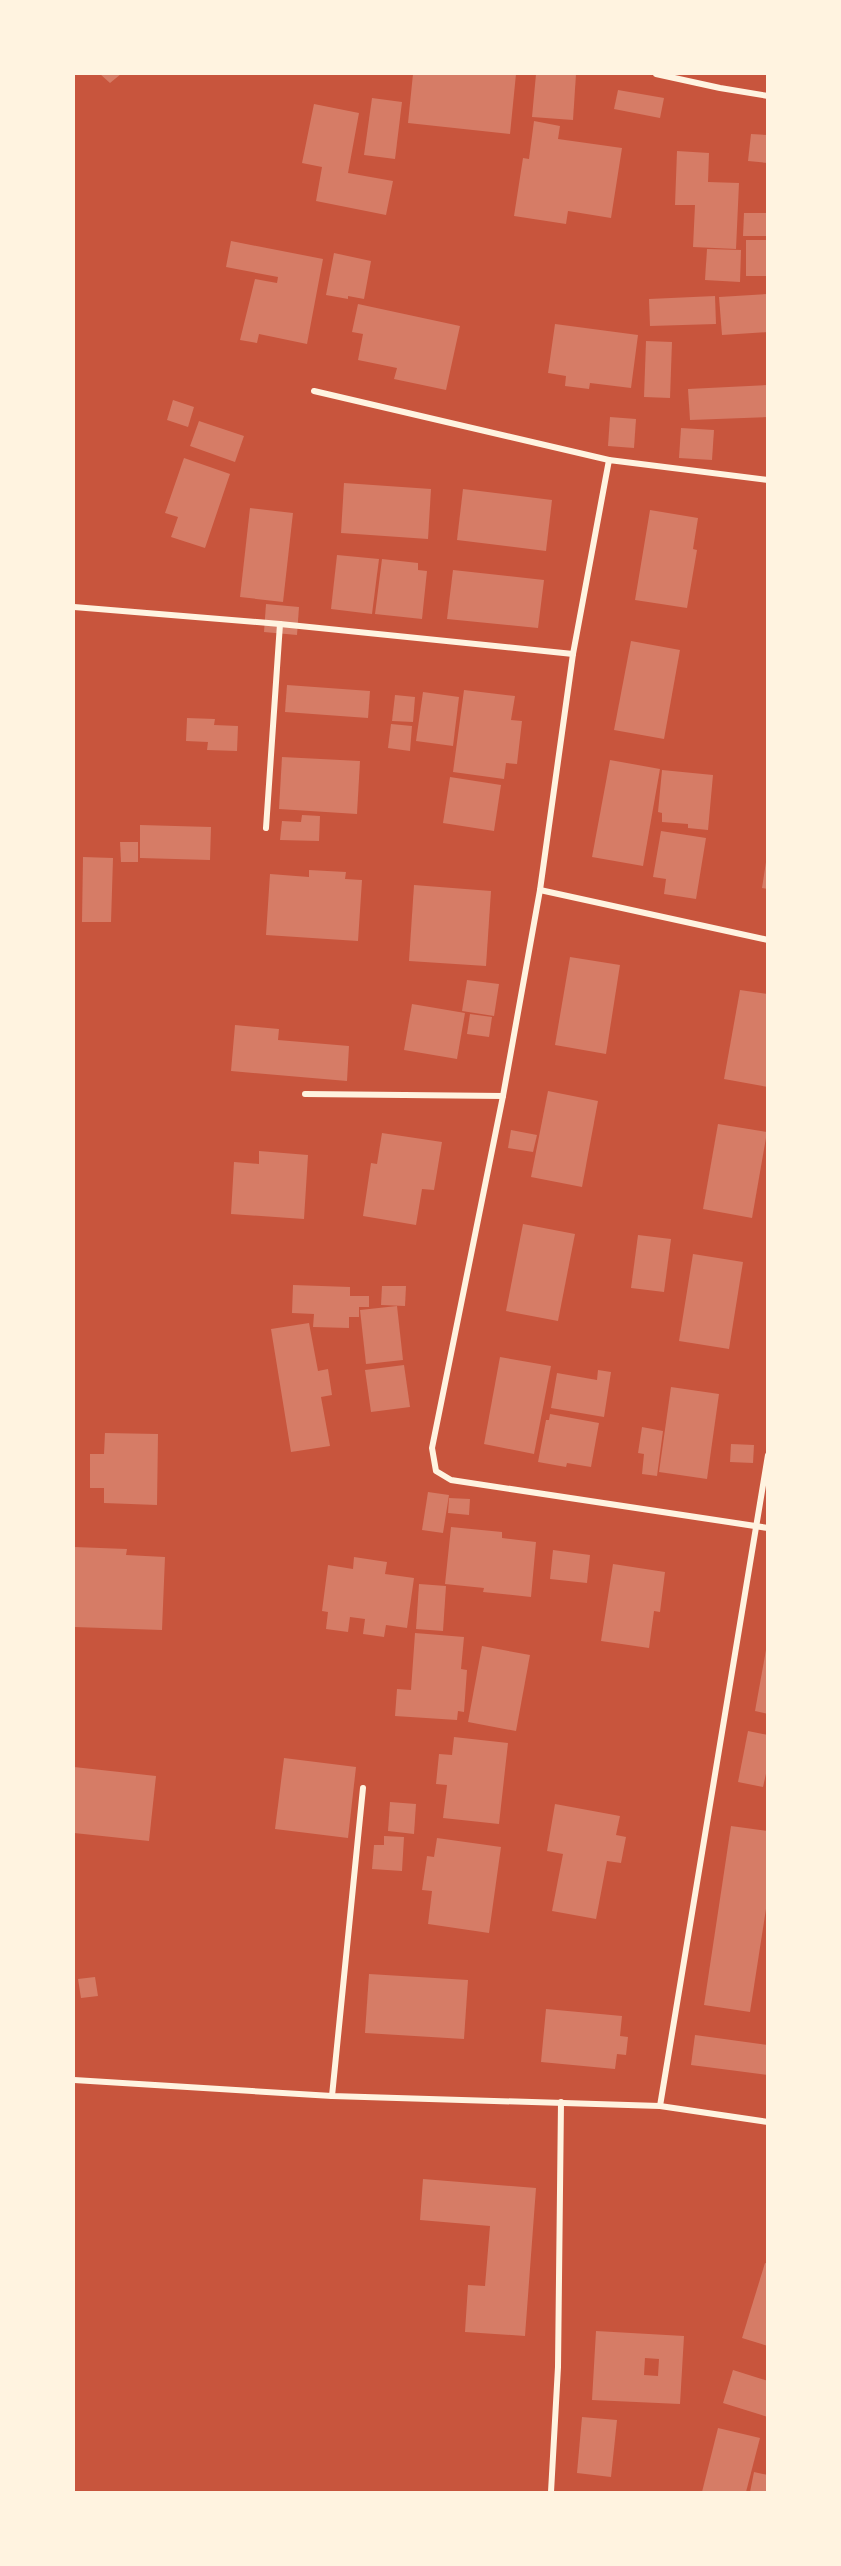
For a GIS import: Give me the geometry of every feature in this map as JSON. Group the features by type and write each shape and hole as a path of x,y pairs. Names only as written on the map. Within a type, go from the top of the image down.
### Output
{"street":[{"path":"656,74 768,96"},
{"path":"314,391 609,460 768,480"},
{"path":"609,460 573,654 540,890 503,1096 432,1448 436,1470 451,1480 768,1528"},
{"path":"74,607 280,624 573,654"},
{"path":"266,828 280,624"},
{"path":"540,890 768,940"},
{"path":"305,1094 503,1096"},
{"path":"660,2106 768,1455"},
{"path":"332,2096 363,1788"},
{"path":"74,2080 332,2096 660,2106 768,2122"},
{"path":"551,2493 558,2367 561,2102"}],"building":[{"path":"100,74 121,74 110,83"},
{"path":"413,74 516,74 510,134 408,123"},
{"path":"536,74 576,74 573,120 532,117"},
{"path":"618,90 664,98 660,118 614,109"},
{"path":"372,98 402,102 395,159 364,155"},
{"path":"314,104 359,113 348,173 393,181 386,215 316,201 322,167 302,163"},
{"path":"534,121 560,126 558,139 622,148 611,218 568,211 566,224 514,216 523,158 529,159"},
{"path":"751,134 768,135 768,163 748,161"},
{"path":"677,151 709,153 708,182 739,183 736,249 693,247 695,205 675,205"},
{"path":"744,213 768,213 768,236 743,236"},
{"path":"746,240 768,240 768,276 746,276"},
{"path":"231,241 323,259 307,344 259,334 257,343 240,340 255,279 277,283 278,277 226,267"},
{"path":"707,249 741,250 740,282 705,280"},
{"path":"334,253 371,261 364,299 326,295"},
{"path":"768,294 768,332 722,335 719,297"},
{"path":"715,296 716,324 650,326 649,299"},
{"path":"358,304 460,326 446,390 394,379 397,368 358,360 363,334 352,332"},
{"path":"555,324 638,335 631,388 590,383 589,389 565,386 566,376 548,373"},
{"path":"646,341 672,342 670,398 644,397"},
{"path":"768,385 768,417 690,420 688,389"},
{"path":"173,400 194,407 188,427 167,420"},
{"path":"610,417 636,419 634,448 608,446"},
{"path":"199,421 244,436 235,462 190,446"},
{"path":"681,428 714,430 712,460 679,458"},
{"path":"184,458 230,474 205,548 171,537 178,517 165,513"},
{"path":"344,483 431,489 428,539 341,533"},
{"path":"463,489 552,500 546,551 457,540"},
{"path":"250,508 293,513 283,602 240,597"},
{"path":"650,510 698,518 693,549 697,550 687,608 635,600"},
{"path":"337,555 379,559 372,614 331,609"},
{"path":"382,559 418,563 418,570 427,571 422,619 375,614"},
{"path":"453,570 544,580 538,628 447,619"},
{"path":"266,604 299,607 297,635 264,632"},
{"path":"631,641 680,650 664,739 614,730"},
{"path":"287,685 370,691 368,718 285,712"},
{"path":"464,690 515,696 511,720 522,721 517,764 506,763 504,779 453,772"},
{"path":"423,692 459,697 453,746 416,741"},
{"path":"395,695 415,697 413,722 392,721"},
{"path":"187,718 215,719 214,725 238,726 237,751 207,750 208,742 186,741"},
{"path":"391,724 412,726 410,751 388,748"},
{"path":"282,757 360,761 357,814 279,809"},
{"path":"610,760 660,769 643,866 592,857"},
{"path":"662,770 713,775 708,830 688,828 688,824 662,822 662,813 658,812"},
{"path":"450,777 501,785 494,831 443,823"},
{"path":"302,815 320,816 319,841 280,840 282,821 301,822"},
{"path":"140,825 211,827 210,860 140,858"},
{"path":"661,831 706,838 696,899 664,894 666,879 653,877"},
{"path":"120,842 138,842 138,862 121,862"},
{"path":"83,857 113,858 111,922 82,922"},
{"path":"766,862 768,862 768,889 762,888"},
{"path":"309,870 346,872 345,879 362,880 358,941 266,935 270,874 309,877"},
{"path":"414,885 491,891 486,966 409,961"},
{"path":"570,957 620,965 606,1054 555,1045"},
{"path":"467,980 499,984 494,1016 462,1011"},
{"path":"740,990 768,994 768,1087 724,1079"},
{"path":"412,1004 465,1013 457,1059 404,1050"},
{"path":"470,1014 492,1017 489,1037 467,1034"},
{"path":"235,1025 279,1029 278,1040 349,1046 347,1081 231,1071"},
{"path":"548,1091 598,1101 582,1187 531,1177"},
{"path":"718,1124 767,1132 752,1218 703,1209"},
{"path":"511,1130 537,1135 533,1152 508,1148"},
{"path":"382,1133 442,1142 434,1190 422,1189 416,1225 363,1216 371,1163 377,1164"},
{"path":"259,1151 308,1155 304,1219 231,1214 234,1162 259,1164"},
{"path":"523,1224 575,1234 558,1321 506,1311"},
{"path":"638,1235 671,1239 664,1292 631,1288"},
{"path":"693,1254 743,1262 729,1349 679,1341"},
{"path":"293,1285 350,1287 350,1296 369,1296 369,1307 359,1307 359,1317 349,1317 349,1328 313,1327 314,1314 292,1313"},
{"path":"382,1286 406,1286 405,1306 381,1305"},
{"path":"397,1306 403,1360 366,1364 360,1310"},
{"path":"309,1323 318,1371 328,1369 332,1395 321,1397 330,1446 291,1452 271,1329"},
{"path":"500,1357 551,1366 534,1454 484,1444"},
{"path":"404,1365 410,1407 371,1412 365,1370"},
{"path":"598,1370 611,1372 604,1417 551,1408 557,1373 597,1380"},
{"path":"671,1387 719,1394 707,1479 659,1472"},
{"path":"550,1414 599,1423 591,1467 567,1463 566,1467 538,1462 546,1420 549,1420"},
{"path":"642,1427 663,1431 657,1476 642,1474 644,1454 638,1453"},
{"path":"105,1433 158,1434 157,1505 104,1503 104,1488 90,1488 90,1454 104,1454"},
{"path":"731,1444 754,1445 753,1463 730,1462"},
{"path":"428,1492 449,1495 443,1533 422,1530"},
{"path":"449,1498 470,1499 469,1515 448,1513"},
{"path":"451,1527 502,1532 502,1538 536,1542 531,1597 483,1592 484,1588 445,1584"},
{"path":"74,1547 127,1549 126,1555 165,1557 162,1630 74,1627"},
{"path":"553,1550 590,1555 587,1583 550,1579"},
{"path":"354,1557 387,1562 385,1574 414,1578 407,1628 386,1625 384,1637 363,1634 365,1619 350,1617 348,1632 326,1629 328,1612 322,1611 328,1565 353,1569"},
{"path":"613,1564 665,1572 660,1612 654,1611 649,1648 601,1641"},
{"path":"419,1584 446,1586 443,1631 416,1629"},
{"path":"415,1633 464,1637 461,1669 467,1670 464,1712 458,1711 457,1720 395,1716 397,1689 411,1690"},
{"path":"482,1646 530,1655 516,1731 468,1722"},
{"path":"766,1650 768,1651 768,1714 755,1711"},
{"path":"748,1731 768,1735 768,1765 763,1787 738,1782"},
{"path":"454,1737 508,1743 499,1824 443,1818 447,1785 436,1784 439,1754 452,1755"},
{"path":"284,1758 356,1767 348,1838 275,1829"},
{"path":"74,1767 156,1776 149,1841 74,1833"},
{"path":"390,1802 416,1804 414,1834 388,1831"},
{"path":"555,1804 620,1816 616,1835 626,1837 621,1863 607,1861 596,1919 552,1911 563,1854 547,1851"},
{"path":"731,1826 768,1831 768,1896 750,2012 704,2005"},
{"path":"384,1836 404,1837 402,1871 372,1869 374,1845 384,1845"},
{"path":"437,1838 501,1847 489,1933 428,1924 432,1891 422,1890 427,1856 434,1857"},
{"path":"369,1974 468,1980 464,2039 365,2033"},
{"path":"95,1977 98,1996 81,1998 78,1979"},
{"path":"546,2009 622,2016 620,2036 628,2037 626,2055 617,2054 615,2069 541,2062"},
{"path":"695,2035 768,2045 768,2075 691,2065"},
{"path":"423,2179 536,2188 525,2336 465,2332 468,2285 485,2286 490,2226 420,2220"},
{"path":"765,2263 768,2264 768,2346 742,2338"},
{"path":"596,2331 684,2336 680,2404 592,2400","holes":["645,2358 659,2359 658,2376 644,2375"]},
{"path":"733,2370 768,2381 768,2417 723,2403"},
{"path":"582,2417 617,2420 611,2477 577,2473"},
{"path":"718,2428 760,2438 746,2492 702,2492"},
{"path":"754,2472 768,2475 768,2492 750,2492"}]}
